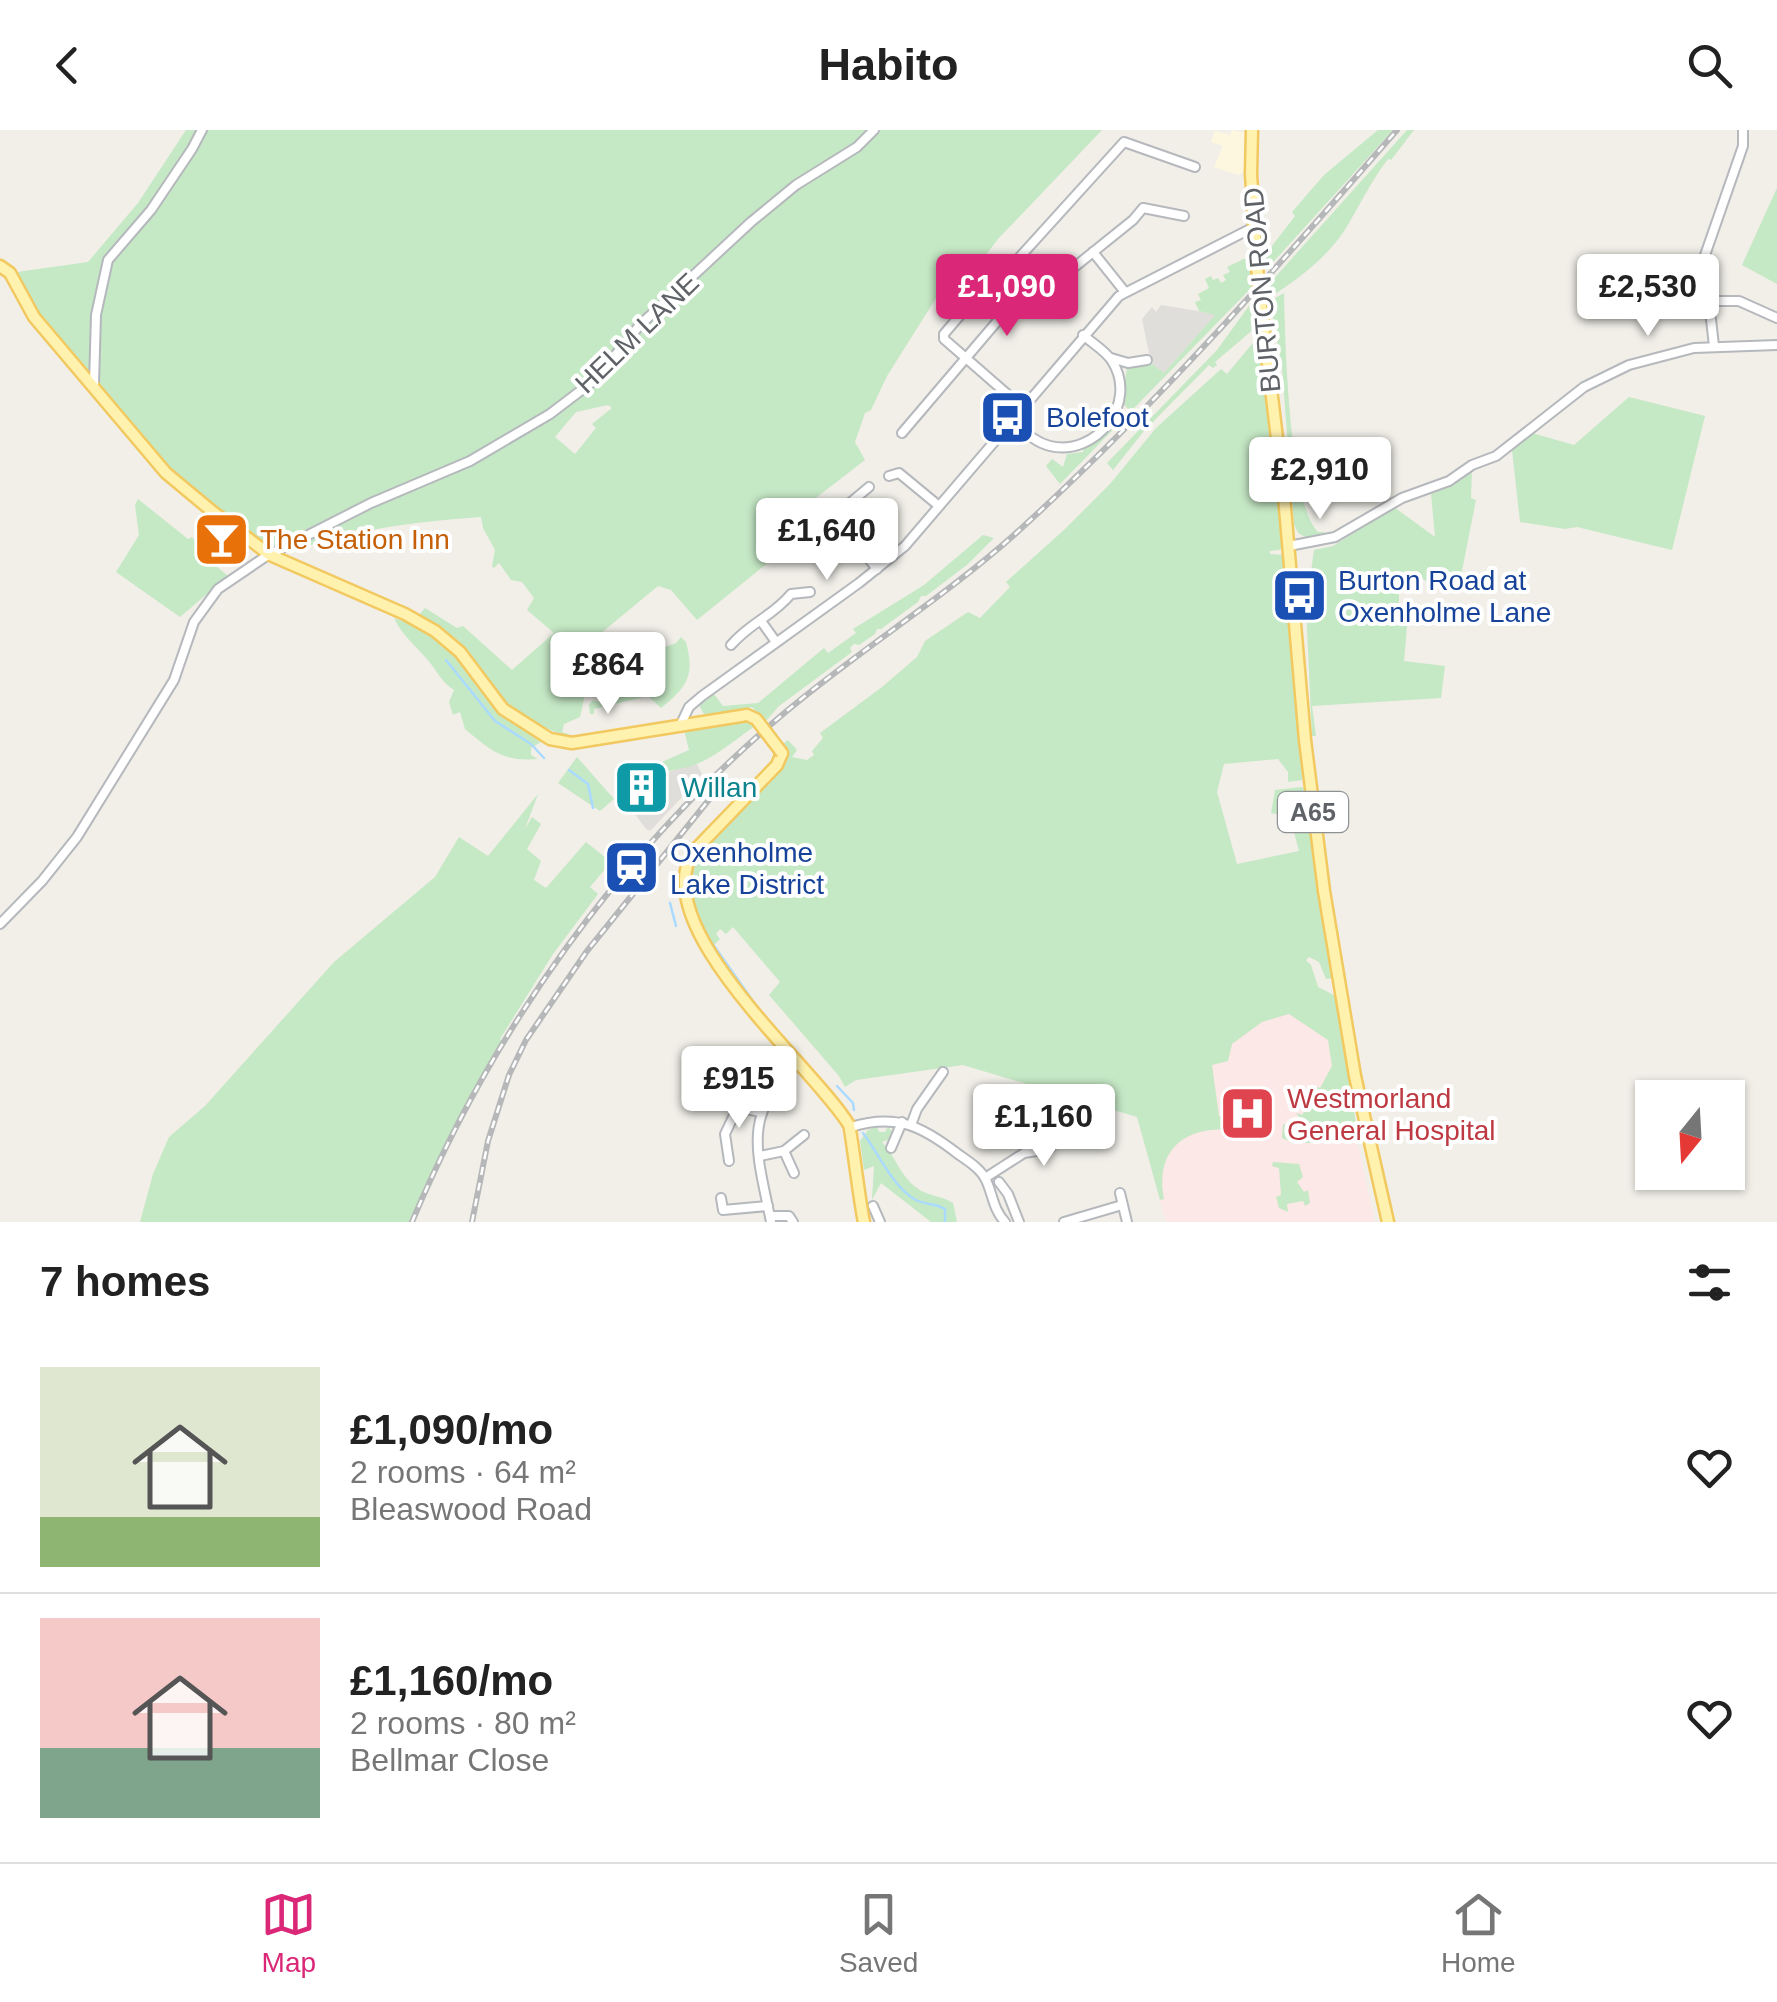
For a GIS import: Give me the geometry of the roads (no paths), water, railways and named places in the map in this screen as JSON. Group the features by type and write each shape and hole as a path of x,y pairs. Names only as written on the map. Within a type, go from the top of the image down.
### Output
{"main road":[{"name":"BURTON ROAD","path":"1252,130 1257,267 1289,546 1305,740 1324,890 1355,1076 1388,1222"},
{"path":"0,266 10,273 34,317 166,473 270,555 424,625 460,652 503,710 550,739 572,742 747,715 756,718 782,753 777,765 693,852 686,864 684,882 696,920 724,974 851,1127 856,1192 864,1222"}],"street":[{"path":"94,384 96,315 108,260 151,210 202,130"},
{"name":"HELM LANE","path":"0,924 42,882 77,836 174,680 194,622 218,589 270,555 371,503 470,461 550,414 596,378 639,326 773,202 848,154 874,130"},
{"path":"1714,346 1704,258 1743,146 1743,130"},
{"path":"902,433 906,422 1000,318 1007,281 1018,258 1124,142 1194,167"},
{"path":"1004,298 1040,306 1072,269 1134,220 1143,208 1184,216"},
{"path":"680,726 693,703 905,546 1083,335 1125,292 1254,227"},
{"path":"1093,252 1125,292"},
{"path":"972,300 943,336 1022,406"},
{"path":"1710,301 1739,301 1777,318"},
{"path":"1083,335 1111,358 1128,363 1147,360"},
{"path":"1289,546 1334,536 1402,498 1449,481 1472,465 1507,450 1601,376 1668,352 1777,344"},
{"path":"1011,420 1044,444 1063,448 1089,441 1107,427 1120,392 1111,358"},
{"path":"1118,373 1128,363"},
{"path":"889,476 899,474 938,506"},
{"path":"808,538 870,487"},
{"path":"835,516 877,569"},
{"path":"730,645 750,624 761,621 789,589 810,592"},
{"path":"761,621 776,642"},
{"path":"728,1161 726,1134 734,1113 734,1084 748,1059"},
{"path":"793,1222 788,1216 770,1219 760,1156 760,1112 771,1089 797,1064"},
{"path":"891,1148 942,1072"},
{"path":"717,1082 734,1084"},
{"path":"734,1113 746,1109 760,1112"},
{"path":"1014,1110 1060,1138 1076,1141 1106,1137"},
{"path":"851,1127 875,1120 906,1123 951,1148 985,1178 994,1207 1006,1222"},
{"path":"760,1156 784,1152 804,1135"},
{"path":"985,1178 1024,1153 1049,1149 1060,1138"},
{"path":"784,1152 794,1173"},
{"path":"999,1182 1019,1222"},
{"path":"1120,1193 1127,1222"},
{"path":"721,1198 723,1210 768,1206"},
{"path":"994,1207 1010,1198"},
{"path":"1064,1222 1122,1204"},
{"path":"873,1206 880,1222"}],"waterway":[{"path":"446,660 495,721 531,744 544,758"},
{"path":"569,770 588,784 593,808"},
{"path":"670,903 676,926"},
{"path":"707,936 755,1004"},
{"path":"837,1086 853,1103 854,1110"},
{"path":"863,1133 899,1185 914,1199 945,1209 945,1222"}],"railway":[{"path":"412,1222 445,1150 522,1012 615,884 667,825 782,715 986,559 1065,488 1211,338 1397,130"},
{"path":"472,1222 488,1141 509,1075 526,1040 587,951 724,781"}],"place":[{"name":"Bolefoot","path":"1007,417"},
{"name":"The Station Inn","path":"221,539"},
{"name":"Burton Road at Oxenholme Lane","path":"1299,596"},
{"name":"Willan","path":"642,787"},
{"name":"Oxenholme Lake District","path":"631,868"},
{"name":"Westmorland General Hospital","path":"1248,1114"}]}
